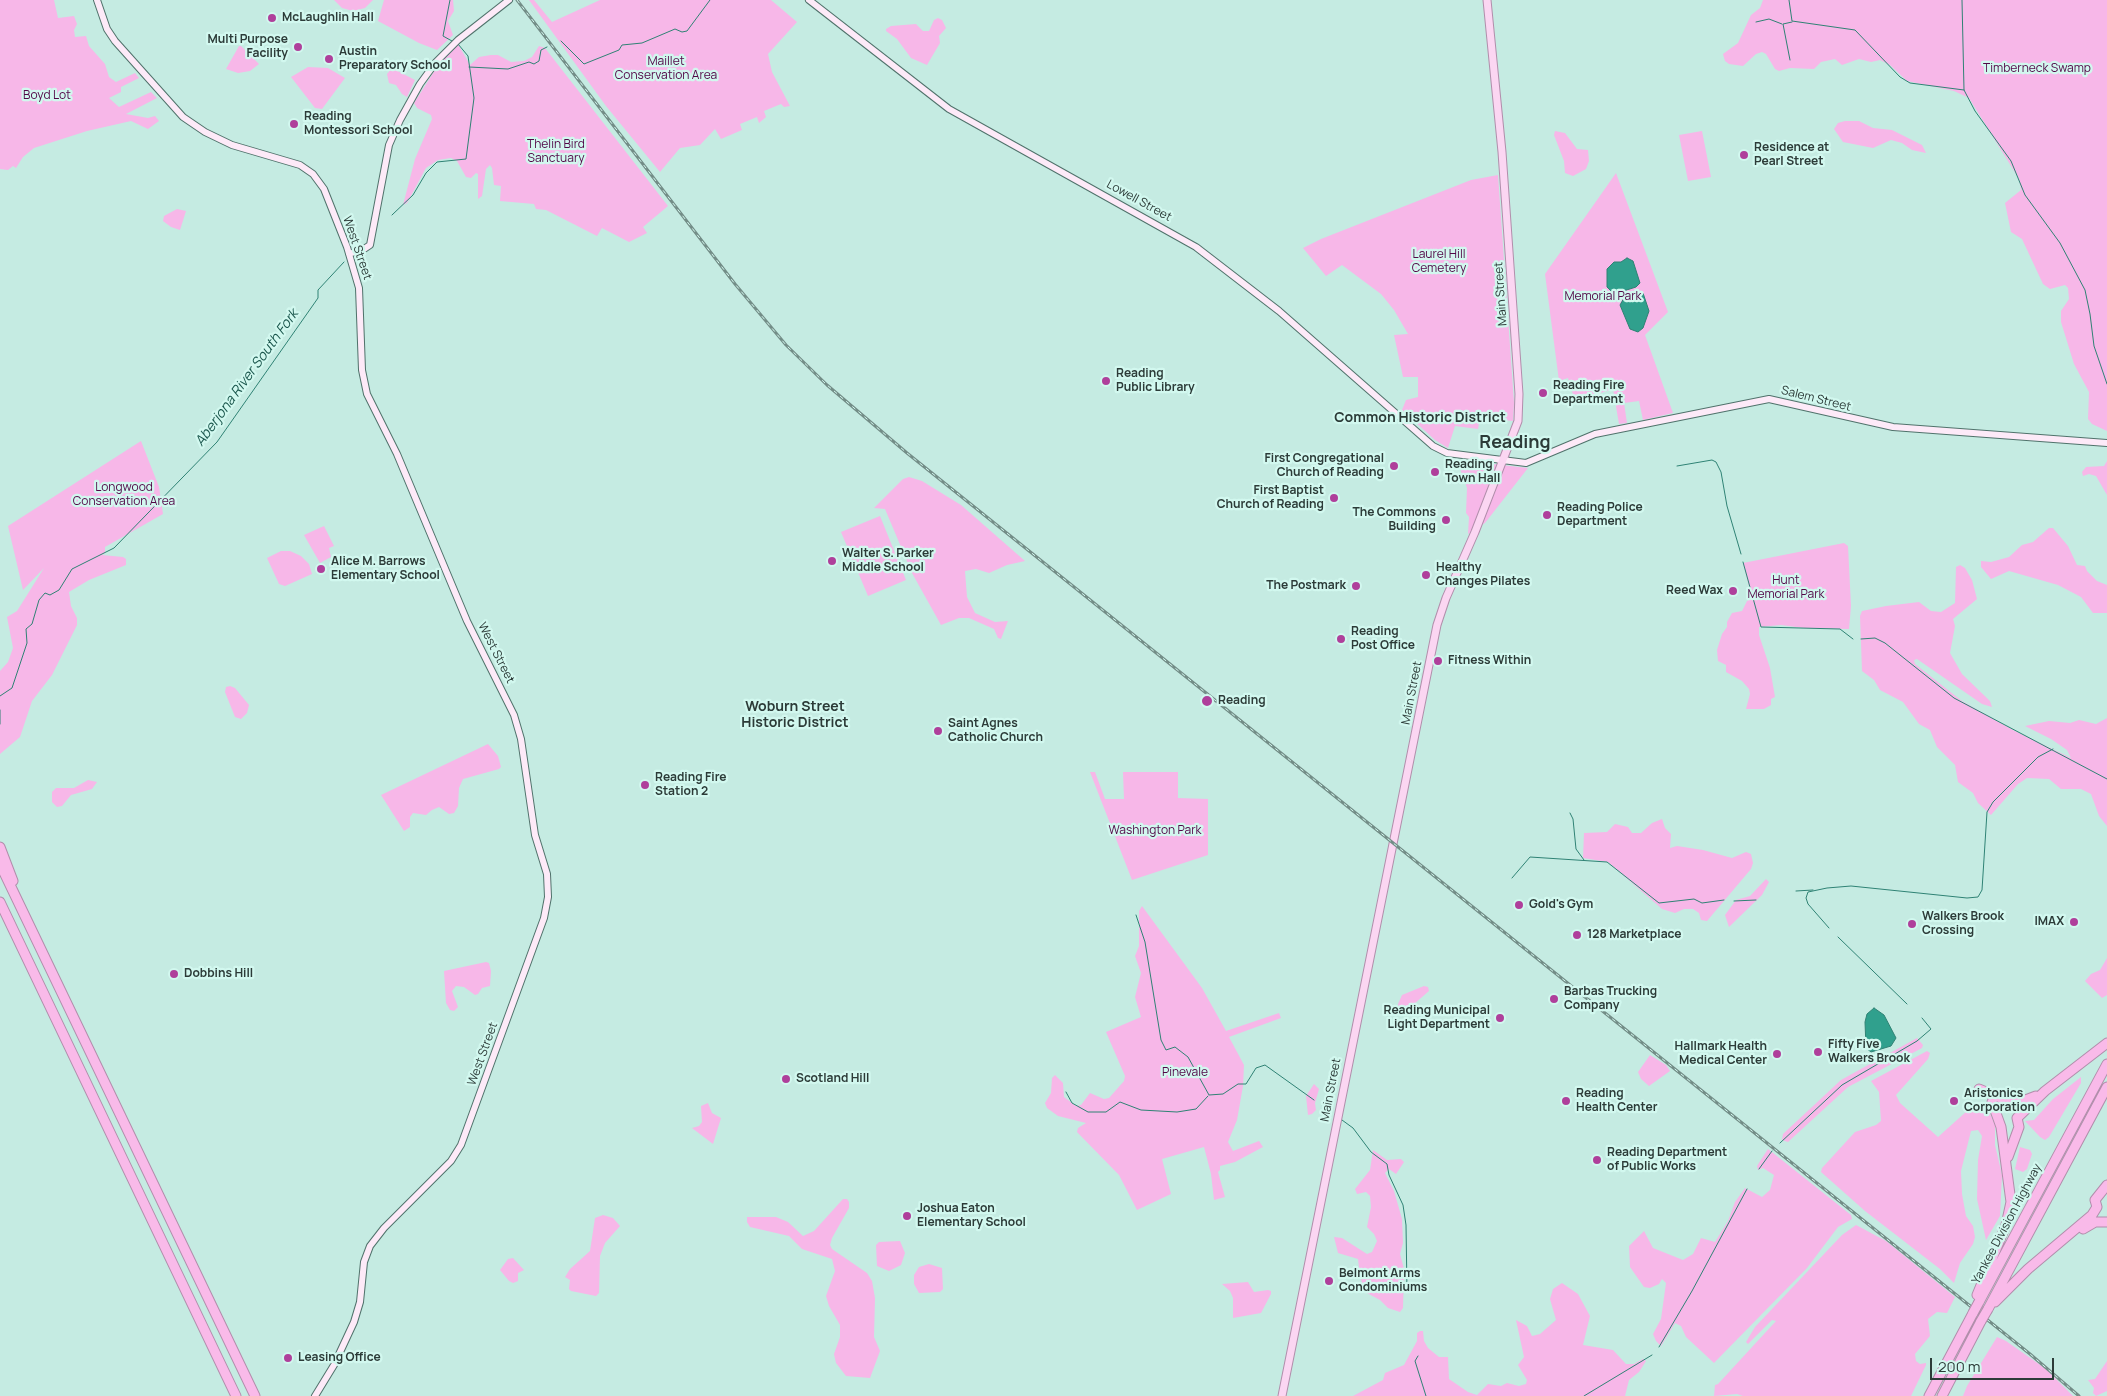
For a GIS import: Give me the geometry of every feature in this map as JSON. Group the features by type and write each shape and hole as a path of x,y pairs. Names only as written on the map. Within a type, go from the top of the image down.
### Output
{"highway":[{"path":"0,847 21,908"},
{"path":"0,864 255,1396"},
{"path":"0,902 236,1396"},
{"path":"2008,1168 2010,1149 2019,1127 2016,1119 2045,1091 2107,1043"},
{"name":"Yankee Division Highway","path":"1929,1396 1977,1300 2107,1064"},
{"name":"Yankee Division Highway","path":"1942,1396 2107,1087"},
{"path":"1979,1089 1999,1099 2016,1102 2031,1099 2045,1091"},
{"path":"1977,1300 2009,1217 2012,1198 2000,1121 1992,1102"},
{"path":"1988,1309 2028,1269 2062,1242 2096,1210 2098,1205 2095,1200 2107,1184"},
{"path":"2062,1242 2092,1223 2107,1222"}],"main road":[{"name":"West Street","path":"97,0 107,29 114,41 183,116 205,132 225,142 290,161 313,174 326,193 349,254 360,294 362,370 366,394 397,454 451,586 516,722 535,836 546,871 548,892 540,931 461,1144 451,1161 384,1228 370,1246 364,1262 356,1318 334,1365 315,1396"},
{"path":"349,254 364,250 370,245 389,145 400,120 420,84 436,62 458,40 509,0"},
{"name":"Lowell Street","path":"809,0 949,109 1196,246 1330,353 1439,450"},
{"name":"Main Street","path":"1282,1396 1436,630 1447,596 1518,424 1519,394 1498,99 1487,0"},
{"name":"Salem Street","path":"1439,450 1453,455 1529,462 1595,434 1768,399 1893,427 2107,444"}],"green space":[{"name":"Boyd Lot","path":"0,0 54,0 58,18 74,16 77,24 74,30 75,37 86,36 89,46 105,64 109,77 116,82 135,73 139,78 121,87 121,92 109,98 119,107 151,92 157,98 126,114 148,118 155,116 159,121 148,129 131,121 87,131 34,148 23,157 16,168 13,166 8,170 0,169"},
{"path":"334,0 373,0 365,8 353,11 342,8"},
{"path":"384,0 453,0 454,11 448,21 453,35 437,50 419,43 378,21"},
{"name":"Maillet Conservation Area","path":"529,0 534,0 552,22 600,0 771,0 797,22 768,54 772,72 790,106 784,107 781,104 764,111 766,117 759,123 757,117 740,124 742,130 721,139 715,129 700,145 680,148 660,172 606,106"},
{"name":"Timberneck Swamp","path":"1763,0 2107,0 2107,431 2092,424 2088,419 2089,392 2074,364 2061,322 2061,311 2069,299 2068,288 2065,285 2050,289 2043,284 2022,239 2011,232 2005,203 2021,190 2019,179 1969,98 1954,91 1907,81 1890,65 1880,60 1871,62 1859,59 1842,65 1835,59 1821,62 1814,69 1790,68 1779,71 1775,69 1766,54 1762,52 1756,54 1743,66 1729,64 1725,61 1723,54 1738,43 1751,15 1760,8"},
{"path":"938,18 942,20 946,28 939,36 940,43 927,65 911,58 897,39 886,31 891,26 916,24 923,31 929,31 934,20"},
{"name":"Thelin Bird Sanctuary","path":"458,44 470,65 479,57 491,55 498,55 511,62 524,61 532,57 539,46 545,48 668,206 643,227 647,233 629,242 602,228 597,236 546,210 536,209 534,204 500,201 501,186 494,185 490,165 486,169 482,196 478,199 478,174 476,173 471,178 466,177 457,161 451,158 438,160 426,168 407,203 403,205 415,159 432,119 431,115 417,108 414,103 437,67"},
{"path":"239,46 259,64 250,71 238,73 226,69"},
{"path":"308,67 328,68 345,78 322,109 315,108 291,77"},
{"path":"392,68 415,80 407,97 402,94 396,85 389,83 387,74"},
{"path":"1859,121 1873,128 1892,130 1922,145 1926,153 1912,150 1902,143 1891,140 1873,148 1843,142 1834,129 1838,123"},
{"path":"1555,131 1565,133 1577,149 1588,150 1589,161 1586,169 1573,176 1565,173 1564,161 1554,135"},
{"path":"1702,131 1711,177 1688,181 1679,135"},
{"name":"Memorial Park","path":"1616,173 1668,312 1645,335 1673,413 1643,420 1639,401 1624,403 1627,423 1619,424 1613,389 1575,401 1568,378 1559,381 1545,274"},
{"name":"Laurel Hill Cemetery","path":"1498,175 1514,403 1513,421 1480,418 1478,429 1455,426 1448,448 1435,440 1402,410 1406,400 1418,397 1418,377 1403,377 1394,335 1408,334 1394,310 1381,294 1342,265 1326,276 1303,248 1321,239 1471,180"},
{"path":"177,209 186,211 180,230 171,227 163,221 164,216"},
{"name":"Longwood Conservation Area","path":"141,441 159,487 163,514 105,547 105,553 102,555 123,557 126,559 126,565 89,580 69,592 71,606 77,618 77,625 52,675 32,701 20,737 0,754 0,671 8,662 13,648 7,617 17,611 44,568 23,590 8,526"},
{"path":"1457,460 1528,468 1485,523 1468,534 1469,517 1466,513 1467,488"},
{"path":"2107,461 2107,495 2096,476 2089,474 2083,476 2082,472 2086,467 2104,466"},
{"path":"909,477 922,481 961,505 1025,561 1007,565 989,573 976,569 965,571 967,597 975,613 995,622 1008,621 1001,639 998,638 994,629 969,618 959,618 941,625 912,573 885,509 874,508 903,479"},
{"path":"880,516 906,580 868,596 841,532"},
{"path":"324,526 334,546 329,548 331,557 320,563 304,535"},
{"path":"2049,528 2053,528 2068,546 2077,565 2085,566 2087,571 2097,581 2107,585 2107,613 2093,613 2081,597 2058,585 2009,571 1991,579 1981,567 1981,561 1991,562 2009,557 2022,545 2033,542"},
{"name":"Hunt Memorial Park","path":"1844,543 1848,546 1851,606 1849,629 1804,628 1781,625 1759,627 1759,635 1770,668 1775,697 1771,699 1771,705 1764,709 1746,709 1750,694 1749,689 1742,681 1726,672 1726,665 1718,661 1717,650 1732,613 1742,611 1747,601 1752,598 1743,563"},
{"path":"281,551 290,551 301,556 309,564 312,574 285,586 279,584 267,558"},
{"path":"1960,565 1965,568 1972,580 1977,599 1953,619 1955,626 1950,653 1962,674 1990,701 1992,707 1982,704 1917,659 1914,660 1915,664 1962,701 2013,730 2071,758 2067,750 2051,739 2025,726 2049,721 2070,723 2079,720 2096,724 2107,718 2107,826 2099,816 2091,794 2081,789 2061,789 2049,779 2027,778 2018,784 1991,815 1978,803 1973,793 1958,782 1955,765 1937,747 1930,730 1919,724 1903,702 1880,690 1874,680 1862,671 1860,616 1862,611 1919,602 1931,611 1941,612 1955,603 1956,567"},
{"path":"226,687 235,688 249,705 247,713 241,719 235,717 225,692"},
{"path":"488,744 498,756 501,767 463,779 459,788 458,806 454,813 449,814 439,807 426,815 413,813 410,817 410,827 404,831 381,795"},
{"name":"Washington Park","path":"1090,772 1095,772 1105,799 1124,799 1123,772 1178,772 1178,798 1208,799 1208,855 1132,880"},
{"path":"88,780 97,782 92,789 71,795 62,806 57,807 52,802 52,792 56,788 74,788"},
{"path":"1662,819 1665,828 1671,834 1670,848 1677,846 1703,850 1732,858 1746,852 1751,854 1753,863 1751,869 1707,921 1701,920 1699,913 1693,909 1684,909 1675,913 1662,909 1608,862 1583,858 1584,833 1607,832 1615,824 1628,827 1632,833 1641,833 1652,823"},
{"path":"1766,879 1769,882 1762,895 1729,927 1725,915 1736,900 1750,896"},
{"name":"Pinevale","path":"1142,906 1202,988 1226,1031 1279,1013 1281,1018 1229,1037 1244,1065 1243,1086 1237,1120 1228,1142 1233,1151 1259,1141 1263,1147 1235,1162 1220,1166 1218,1172 1225,1197 1214,1200 1211,1174 1204,1147 1162,1159 1171,1194 1137,1210 1119,1175 1077,1132 1078,1128 1086,1123 1058,1116 1047,1108 1045,1103 1051,1093 1052,1078 1055,1075 1063,1083 1064,1097 1076,1106 1081,1105 1090,1093 1104,1099 1109,1098 1124,1081 1125,1076 1106,1032 1141,1017 1135,997 1141,973 1135,956 1139,946 1139,911"},
{"path":"2107,958 2107,995 2102,998 2085,981 2091,974 2100,970"},
{"path":"486,962 489,963 491,971 490,986 482,988 475,995 464,987 456,986 452,991 458,1007 454,1011 450,1010 446,1003 444,971"},
{"path":"1424,986 1428,987 1429,991 1406,1011 1399,1011 1398,1004 1402,995"},
{"path":"1917,1038 1923,1045 1922,1048 1848,1087 1788,1142 1782,1140 1783,1134 1841,1080"},
{"path":"1927,1051 1930,1053 1928,1059 1896,1095 1900,1103 1938,1137 1977,1102 1986,1105 1995,1125 1995,1145 2002,1175 2000,1216 1986,1240 1977,1199 1978,1160 1982,1136 1978,1130 1971,1131 1961,1171 1962,1194 1966,1216 1973,1226 1975,1237 1973,1244 1960,1263 1954,1283 1940,1269 1865,1211 1821,1172 1822,1168 1855,1132 1876,1125 1881,1121 1879,1092 1871,1081"},
{"path":"1650,1055 1666,1065 1670,1071 1649,1086 1641,1079 1638,1072"},
{"path":"2081,1077 2081,1083 2049,1137 2045,1140 2040,1137 2025,1121 2034,1120 2053,1099"},
{"path":"1314,1084 1319,1089 1315,1103 1316,1110 1308,1115 1306,1096"},
{"path":"708,1103 712,1113 721,1118 713,1144 692,1128 699,1126 702,1122 701,1106"},
{"path":"2020,1147 2030,1150 2032,1154 2027,1169 2023,1172 2015,1169"},
{"path":"1768,1149 1851,1215 1852,1219 1838,1227 1807,1268 1714,1363 1686,1337 1681,1326 1675,1323 1661,1346 1653,1334 1661,1319 1666,1283 1662,1279 1659,1284 1650,1288 1644,1287 1630,1267 1629,1246 1644,1231 1653,1248 1683,1260 1693,1254 1701,1238 1715,1242 1728,1221 1735,1202 1745,1188 1762,1197 1770,1190 1774,1175 1763,1168 1758,1170 1757,1166"},
{"path":"1373,1150 1387,1160 1401,1159 1404,1162 1396,1174 1389,1169 1385,1173 1394,1191 1402,1219 1403,1243 1400,1254 1404,1269 1403,1308 1400,1312 1388,1308 1380,1300 1365,1292 1360,1276 1358,1259 1338,1253 1334,1237 1342,1238 1367,1254 1372,1252 1377,1241 1374,1234 1367,1227 1371,1207 1370,1196 1366,1192 1357,1194 1355,1189 1370,1170"},
{"path":"843,1199 847,1199 849,1202 849,1208 830,1245 832,1249 867,1273 872,1281 875,1298 874,1337 880,1351 870,1378 846,1376 836,1363 834,1354 840,1337 840,1325 829,1306 826,1296 835,1271 832,1259 802,1249 789,1236 750,1227 747,1222 747,1217 776,1217 788,1222 803,1236 814,1231"},
{"path":"603,1215 613,1218 620,1226 605,1243 600,1256 599,1293 596,1296 571,1291 569,1289 570,1280 565,1277 570,1269 590,1251 595,1218"},
{"path":"1856,1225 1886,1241 1955,1297 1947,1313 1937,1312 1928,1319 1930,1336 1915,1354 1916,1361 1920,1364 1926,1363 1926,1365 1911,1396 1743,1396 1737,1394 1714,1396 1715,1385 1776,1321 1772,1320 1748,1344 1746,1342 1755,1327 1842,1235"},
{"path":"900,1241 905,1253 901,1265 889,1271 877,1266 876,1245 879,1242"},
{"path":"513,1258 524,1270 518,1273 518,1281 513,1283 500,1270 508,1259"},
{"path":"929,1264 942,1268 943,1289 940,1292 919,1293 914,1284 914,1275 919,1267"},
{"path":"1248,1282 1254,1292 1268,1290 1271,1291 1271,1294 1261,1313 1233,1318 1233,1298 1230,1291 1222,1284"},
{"path":"1562,1283 1578,1294 1590,1316 1583,1345 1613,1350 1626,1364 1634,1364 1643,1359 1646,1361 1639,1372 1629,1380 1625,1396 1353,1396 1383,1380 1385,1373 1404,1365 1417,1341 1417,1333 1420,1331 1423,1331 1424,1341 1428,1348 1439,1357 1448,1357 1449,1379 1468,1392 1477,1395 1488,1384 1501,1386 1507,1383 1519,1386 1526,1384 1527,1380 1518,1365 1524,1357 1516,1320 1527,1326 1532,1336 1540,1334 1556,1320 1550,1299 1553,1289"},
{"path":"1997,1337 2006,1341 2046,1369 2073,1396 1963,1396 1967,1386"},
{"path":"2107,1361 2107,1391 2096,1396 2093,1393 2094,1388 2088,1380 2095,1379"}],"shaded area":[{"path":"1627,258 1633,261 1640,283 1636,287 1614,294 1607,287 1607,269 1614,262 1621,262"},
{"path":"1638,292 1643,293 1649,311 1643,328 1638,332 1630,329 1620,305 1624,298 1634,296"},
{"path":"1874,1008 1884,1015 1896,1038 1891,1046 1871,1052 1866,1048 1865,1022 1867,1014"}],"waterway":[{"path":"450,0 443,36 452,41"},
{"path":"561,41 584,64 619,50 622,45 642,43 675,29 682,32 687,31 710,0"},
{"path":"1789,0 1792,21 1855,30 1900,77 1910,83 1964,90"},
{"path":"1962,0 1964,90 1975,111 2011,161 2025,195 2060,243 2085,290 2094,346 2107,384"},
{"path":"1756,22 1769,19 1782,24"},
{"path":"1790,60 1783,24 1792,22"},
{"name":"Aberjona River South Fork","path":"392,215 413,195 426,173 437,162 466,159 474,98 468,56 458,44"},
{"path":"469,67 508,69 529,62 534,64 539,61 541,50 547,47"},
{"name":"Aberjona River South Fork","path":"0,696 12,688 27,643 26,629 32,624 39,600 45,593 50,595 59,590 72,569 114,548 217,442 318,298 318,290 344,262"},
{"path":"1677,466 1712,460 1716,462 1721,472 1727,506 1741,554"},
{"path":"1743,562 1761,627 1840,629 1853,639"},
{"path":"1861,639 1875,638 1885,643 1954,698 2107,779"},
{"name":"Aberjona River South Fork","path":"0,710 0,724"},
{"path":"1829,928 1808,904 1806,898 1808,892 1851,886 1967,898 1978,897 1982,890 1987,812 1993,802 2038,757 2053,749"},
{"path":"1570,813 1573,819 1576,849 1584,860"},
{"path":"1512,878 1530,857 1607,862 1659,903 1694,899 1702,903 1724,900"},
{"path":"1796,891 1813,890"},
{"path":"1734,901 1756,900"},
{"path":"1136,915 1145,942 1161,1040 1166,1050 1175,1047 1188,1057 1209,1095 1223,1094 1238,1084 1246,1084 1256,1068 1265,1065 1314,1100"},
{"path":"1838,937 1907,1004"},
{"path":"1780,1143 1842,1085 1917,1041 1931,1029 1922,1018"},
{"path":"1066,1092 1072,1103 1088,1112 1106,1112 1120,1102 1141,1110 1177,1112 1196,1109 1208,1096"},
{"path":"1342,1120 1353,1128 1371,1152 1387,1164 1389,1175 1403,1205 1406,1225 1407,1290"},
{"path":"1759,1169 1772,1151"},
{"path":"1659,1347 1692,1291 1747,1189"},
{"path":"1584,1396 1652,1355"},
{"path":"1418,1356 1415,1361 1426,1396"}],"railway":[{"path":"517,0 735,284 786,345 827,385 907,453 2030,1354 2079,1396"}],"place":[{"name":"McLaughlin Hall","path":"272,18"},
{"name":"Multi Purpose Facility","path":"298,47"},
{"name":"Austin Preparatory School","path":"329,59"},
{"name":"Reading Montessori School","path":"294,124"},
{"name":"Residence at Pearl Street","path":"1744,155"},
{"name":"Reading Public Library","path":"1106,381"},
{"name":"Reading Fire Department","path":"1543,393"},
{"name":"First Congregational Church of Reading","path":"1394,466"},
{"name":"Reading Town Hall","path":"1435,472"},
{"name":"First Baptist Church of Reading","path":"1334,498"},
{"name":"Reading Police Department","path":"1547,515"},
{"name":"The Commons Building","path":"1446,520"},
{"name":"Walter S. Parker Middle School","path":"832,561"},
{"name":"Alice M. Barrows Elementary School","path":"321,569"},
{"name":"Healthy Changes Pilates","path":"1426,575"},
{"name":"The Postmark","path":"1356,586"},
{"name":"Reed Wax","path":"1733,591"},
{"name":"Reading Post Office","path":"1341,639"},
{"name":"Fitness Within","path":"1438,661"},
{"name":"Reading","path":"1207,701"},
{"name":"Saint Agnes Catholic Church","path":"938,731"},
{"name":"Reading Fire Station 2","path":"645,785"},
{"name":"Gold's Gym","path":"1519,905"},
{"name":"IMAX","path":"2074,922"},
{"name":"Walkers Brook Crossing","path":"1912,924"},
{"name":"128 Marketplace","path":"1577,935"},
{"name":"Dobbins Hill","path":"174,974"},
{"name":"Barbas Trucking Company","path":"1554,999"},
{"name":"Reading Municipal Light Department","path":"1500,1018"},
{"name":"Fifty Five Walkers Brook","path":"1818,1052"},
{"name":"Hallmark Health Medical Center","path":"1777,1054"},
{"name":"Scotland Hill","path":"786,1079"},
{"name":"Reading Health Center","path":"1566,1101"},
{"name":"Aristonics Corporation","path":"1954,1101"},
{"name":"Reading Department of Public Works","path":"1597,1160"},
{"name":"Joshua Eaton Elementary School","path":"907,1216"},
{"name":"Belmont Arms Condominiums","path":"1329,1281"},
{"name":"Leasing Office","path":"288,1358"}],"district":[{"name":"Common Historic District","path":"1420,418"},
{"name":"Reading","path":"1515,443"},
{"name":"Woburn Street Historic District","path":"795,716"}]}
